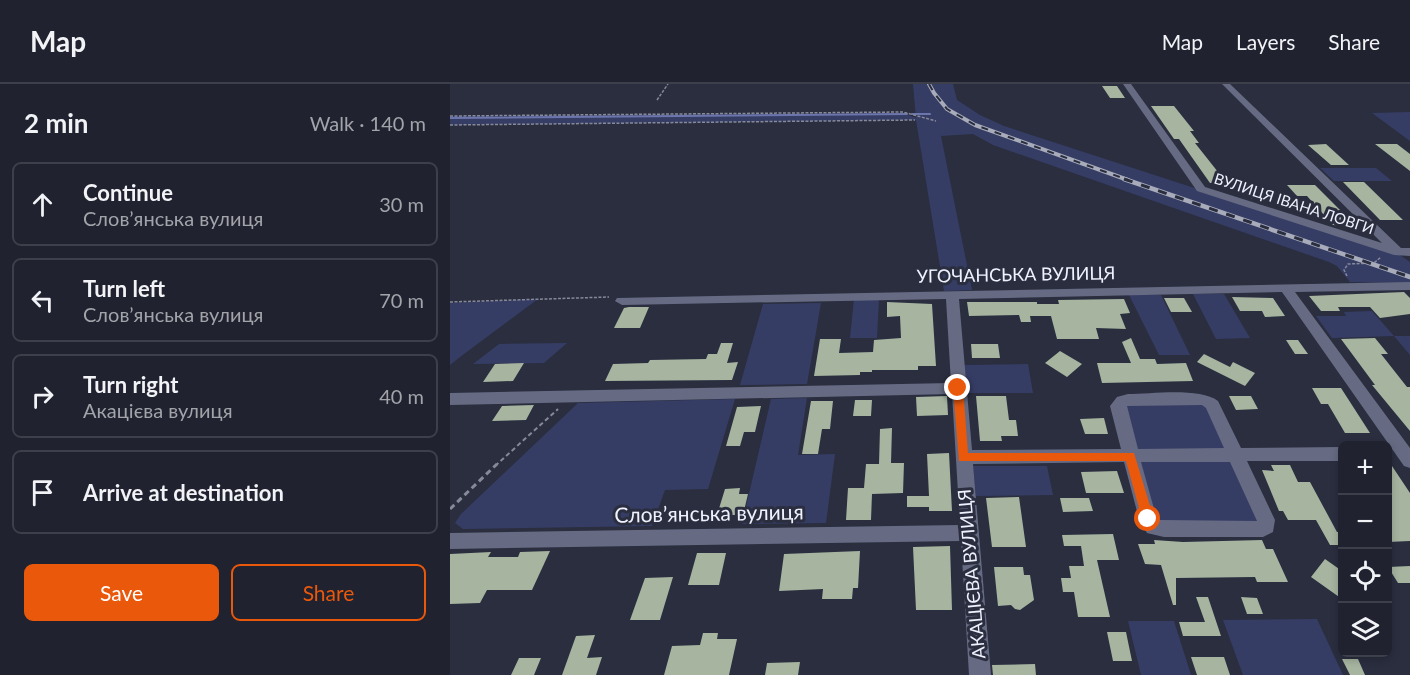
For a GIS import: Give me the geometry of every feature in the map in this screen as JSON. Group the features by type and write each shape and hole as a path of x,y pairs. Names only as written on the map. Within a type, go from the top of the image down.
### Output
{"street":[{"name":"ВУЛИЦЯ ІВАНА ЛОВГИ","path":"1127,84 1201,189 1386,250 1404,252"},
{"path":"1226,84 1404,252"},
{"name":"УГОЧАНСЬКА ВУЛИЦЯ","path":"622,301 1410,286"},
{"path":"1285,288 1403,455"},
{"name":"АКАЦІЄВА ВУЛИЦЯ","path":"952,294 980,675"},
{"path":"450,399 958,388"},
{"path":"1206,400 1212,405 1266,520 1266,526 1263,529 1164,530 1154,527 1148,519 1130,456 1117,409 1122,401 1206,400"},
{"path":"963,458 1338,454"},
{"name":"Словʼянська вулиця","path":"450,541 968,533"}],"path":[{"path":"657,100 668,84"},
{"path":"450,116 903,112 936,121"},
{"path":"450,125 915,120"},
{"path":"1354,286 1345,273 1344,266 1354,263 1378,262 1386,250"},
{"path":"450,302 598,297 612,297 622,301"},
{"path":"450,509 462,495 573,395"}],"shaded area":[{"path":"913,84 953,84 957,100 980,115 1004,126 1400,255 1410,262 1410,283 1350,282 1337,266 1329,262 993,145 973,134 941,136 972,290 944,291 916,120 450,125 450,116 904,113 916,118"},
{"path":"1410,112 1410,141 1372,113"},
{"path":"1320,168 1376,168 1392,181 1334,181"},
{"path":"1193,294 1224,294 1250,338 1216,339"},
{"path":"1129,295 1161,295 1190,355 1159,355"},
{"path":"879,298 877,338 850,338 854,299"},
{"path":"538,299 460,357 450,365 450,303"},
{"path":"821,303 807,384 740,385 763,304"},
{"path":"1372,311 1394,336 1332,338 1316,316 1346,316 1344,312"},
{"path":"1394,336 1410,336 1410,355"},
{"path":"567,343 544,363 473,364 499,344"},
{"path":"1028,364 1033,393 967,393 964,365"},
{"path":"807,398 798,455 835,454 826,523 742,524 771,399"},
{"path":"735,399 708,489 665,490 652,526 463,529 455,523 461,514 578,403"},
{"path":"1203,399 1266,526 1154,527 1118,406"},
{"path":"973,466 1047,466 1053,495 976,496"},
{"path":"1317,619 1343,675 1243,675 1223,620"},
{"path":"1128,621 1174,621 1191,675 1141,675"}],"building":[{"path":"1102,86 1117,86 1125,98 1110,98"},
{"path":"1151,106 1174,106 1194,131 1190,131 1199,143 1195,143 1218,172 1222,172 1231,182 1210,183 1179,139 1174,139"},
{"path":"1326,144 1349,165 1331,165 1308,145"},
{"path":"1375,144 1397,144 1410,154 1410,171"},
{"path":"1343,182 1364,182 1403,220 1380,220"},
{"path":"1287,185 1315,185 1357,227 1333,225 1307,196 1297,196"},
{"path":"1241,186 1257,186 1268,199 1252,199"},
{"path":"1404,292 1410,298 1410,314 1380,318 1370,307 1338,307 1340,311 1321,311 1309,296"},
{"path":"1232,297 1273,298 1285,316 1265,317 1262,311 1240,311"},
{"path":"1164,298 1184,298 1192,312 1171,312"},
{"path":"1124,299 1130,313 1120,314 1126,329 1096,328 1099,339 1057,339 1051,316 1030,316 1031,322 1021,322 1019,315 969,316 967,302 1059,304 1058,300"},
{"path":"887,302 932,304 936,366 918,366 918,370 872,370 872,372 860,372 860,375 814,376 820,339 841,339 839,353 873,352 874,340 901,338 900,316 887,317"},
{"path":"649,307 640,328 614,328 624,308"},
{"path":"1131,338 1140,359 1155,359 1157,364 1186,363 1193,381 1102,383 1097,363 1131,363 1122,342"},
{"path":"1375,338 1388,354 1381,354 1407,387 1410,387 1410,431 1372,385 1375,385 1341,339"},
{"path":"1286,340 1298,340 1308,354 1295,354"},
{"path":"721,343 733,343 727,363 738,362 732,380 605,381 613,364 648,363 650,360 706,359 708,354 717,354"},
{"path":"971,344 998,344 1000,358 972,358"},
{"path":"1060,351 1082,364 1067,377 1045,363"},
{"path":"1204,354 1230,367 1233,362 1255,373 1245,386 1197,362"},
{"path":"524,363 513,381 483,382 495,364"},
{"path":"1312,388 1341,388 1370,433 1345,433 1328,404 1321,404"},
{"path":"947,396 948,415 917,416 916,397"},
{"path":"976,396 1006,396 1009,420 1016,420 1018,436 1001,436 1002,441 980,441"},
{"path":"1229,396 1251,396 1258,409 1236,410"},
{"path":"855,400 872,400 871,416 853,416"},
{"path":"811,401 833,401 830,429 822,429 818,454 802,454"},
{"path":"534,405 526,420 492,421 502,406"},
{"path":"761,406 755,432 744,432 740,446 726,446 737,407"},
{"path":"1104,418 1108,434 1085,434 1080,419"},
{"path":"892,428 891,463 904,463 903,493 872,494 871,520 846,520 848,488 864,488 866,464 879,464 880,429"},
{"path":"949,453 952,511 929,511 929,507 907,507 907,496 929,496 927,454"},
{"path":"1271,465 1290,465 1298,482 1310,482 1338,532 1338,545 1330,545 1316,520 1288,520 1283,511 1279,511 1262,470 1274,471"},
{"path":"1392,466 1410,493 1410,541 1392,542"},
{"path":"1117,471 1124,493 1086,493 1081,472"},
{"path":"740,488 739,494 748,494 743,515 717,515 725,489"},
{"path":"1019,497 1026,547 992,547 986,498"},
{"path":"1060,498 1089,498 1093,511 1063,512"},
{"path":"1113,534 1119,560 1097,560 1110,617 1078,617 1074,592 1063,592 1061,578 1071,578 1069,566 1084,566 1081,546 1064,546 1062,535"},
{"path":"1154,540 1183,542 1262,540 1266,549 1273,549 1288,582 1257,582 1255,577 1176,578 1176,605 1173,605 1161,565 1145,564 1138,544 1155,544"},
{"path":"950,546 952,610 916,610 913,547"},
{"path":"550,551 532,590 487,590 480,603 450,604 450,554 491,552 488,557 518,557 520,552"},
{"path":"860,551 858,588 853,588 852,599 822,599 823,589 779,591 784,554"},
{"path":"697,553 726,553 719,585 688,585"},
{"path":"1325,559 1338,568 1338,596 1311,577"},
{"path":"1410,566 1410,583 1398,583 1392,573 1392,567"},
{"path":"994,567 1023,567 1024,575 1030,575 1034,600 1020,610 1011,605 998,606"},
{"path":"673,577 660,620 630,620 645,578"},
{"path":"1196,597 1208,597 1221,636 1183,636 1179,622 1205,622"},
{"path":"1241,597 1257,598 1263,614 1247,614"},
{"path":"1107,632 1126,632 1132,661 1113,661"},
{"path":"703,633 718,633 717,639 737,639 729,675 664,675 672,646 700,645"},
{"path":"595,635 587,658 602,657 596,675 562,675 576,636"},
{"path":"1191,657 1224,657 1230,675 1197,675"},
{"path":"519,658 541,658 534,675 511,675"},
{"path":"1342,659 1358,659 1365,675 1350,675"},
{"path":"800,662 798,675 765,675 767,663"},
{"path":"1035,664 1036,675 993,675 992,665"}],"waterway":[{"path":"450,118 907,114"},
{"path":"912,114 930,114"}],"railway":[{"path":"929,84 947,109 975,125 1128,180"},
{"path":"1124,179 1410,277"}],"route":[{"path":"958,388 963,458 1130,456 1148,519"}]}
